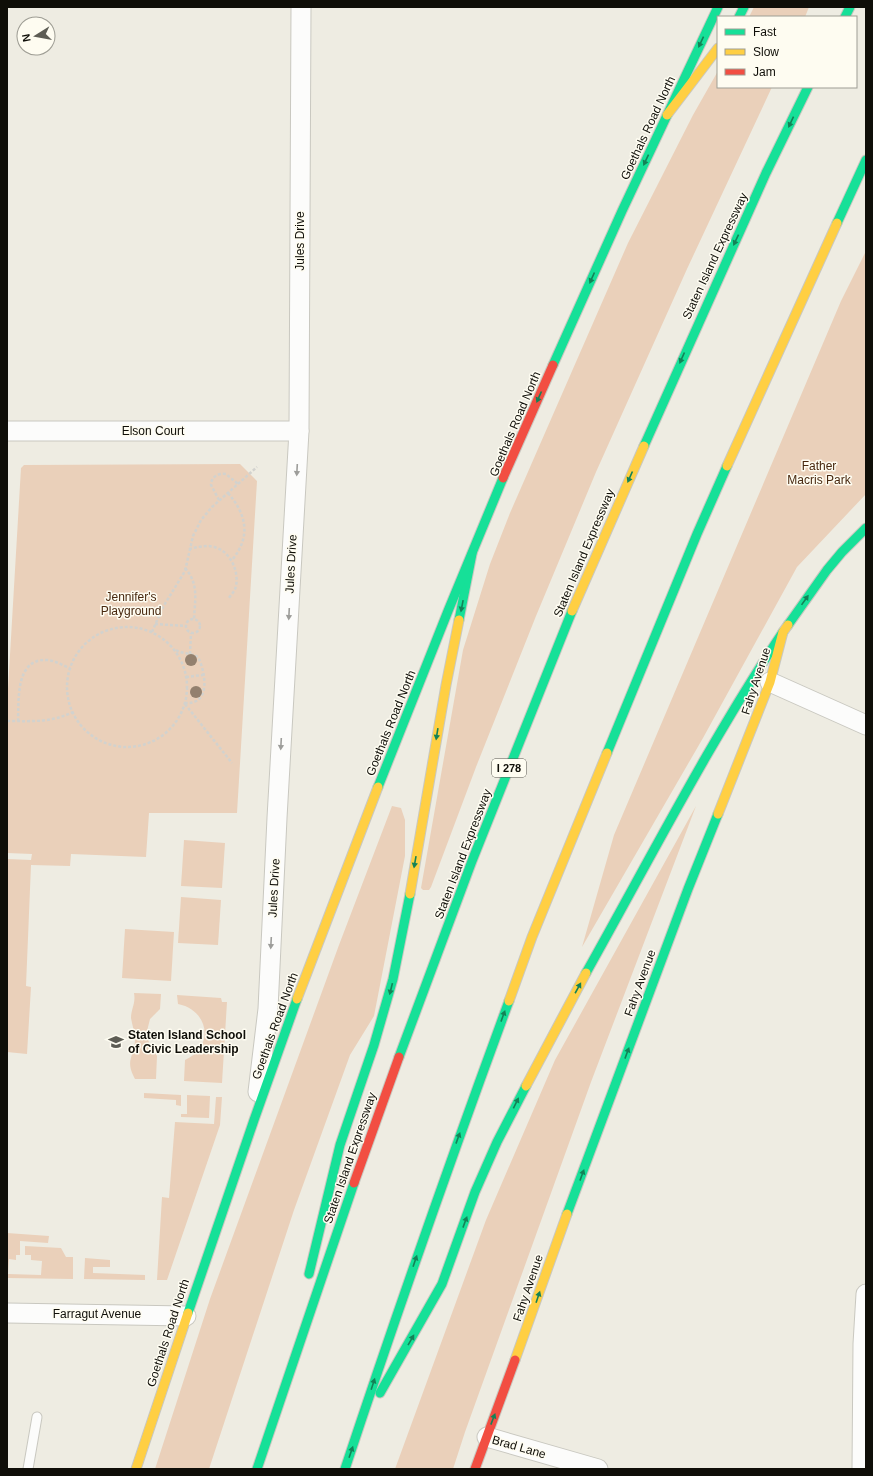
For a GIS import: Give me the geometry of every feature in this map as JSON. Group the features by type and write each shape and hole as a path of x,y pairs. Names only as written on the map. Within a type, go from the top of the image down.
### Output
{"main road":[{"name":"Goethals Road North","path":"136,1469 186,1316 254,1120 296,1003 358,839 472,554 583,298 718,7"},
{"path":"740,16 744,7"},
{"path":"846,16 850,7"},
{"path":"667,115 717,49"},
{"name":"Staten Island Expressway","path":"257,1469 280,1397 362,1158 396,1064 477,849 552,658 694,331 808,88"},
{"path":"345,1469 442,1184 535,930 697,534 866,160"},
{"name":"Fahy Avenue","path":"475,1469 571,1204 688,889 770,682 783,632 827,570 842,552 866,528"},
{"path":"307,1283 340,1145 378,1032 393,979 406,915 446,685 472,554"},
{"path":"357,1434 442,1284 476,1192 494,1149 543,1052 691,784 753,677 783,632"},
{"path":"280,1397 300,1313"}],"street":[{"name":"Jules Drive","path":"254,1120 268,1009 277,818 299,431 301,7"},
{"name":"Elson Court","path":"7,431 299,431"},
{"path":"770,682 866,725"},
{"path":"862,1469 866,1294"},
{"name":"Farragut Avenue","path":"7,1313 186,1316"},
{"name":"Brad Lane","path":"487,1437 598,1469"}],"lane":[{"path":"28,1469 37,1416"}],"path":[{"path":"152,632 163,607 181,579 186,568 193,536 201,520 212,507 257,467"},
{"path":"220,500 211,485 214,478 222,474 226,474 238,484"},
{"path":"228,493 239,507 245,534 243,543 231,561"},
{"path":"189,549 204,546 216,547 222,550 231,561 236,570 236,580 234,591 228,599"},
{"path":"186,568 191,575 195,588 194,619"},
{"path":"186,626 189,620 194,619 200,622 200,627 196,632 191,632"},
{"path":"155,624 186,626 191,632 190,654"},
{"path":"130,626 152,632 169,643 174,649 184,667 187,696 176,722 166,733 153,741 139,746 123,747 108,744 94,738 82,727 68,700 67,686 73,659 91,638 103,631 116,627 130,626"},
{"path":"174,649 180,652 194,654 198,657 203,675 204,692 201,699 192,704 184,704"},
{"path":"18,721 21,680 28,667 45,660 70,668"},
{"path":"186,677 203,675"},
{"path":"184,704 232,763"},
{"path":"7,721 50,720 61,718 73,712"}],"green space":[{"path":"754,7 809,7 805,16 750,16"},
{"path":"717,73 717,88 772,88 687,269 596,472 536,616 476,767 431,887 429,890 423,890 421,888 463,650 490,564 510,513 628,243 693,115"},
{"name":"Father Macris Park","path":"866,251 866,494 797,567 703,738 582,947 614,835 841,301"},
{"name":"Jennifer's Playground","path":"240,464 257,481 237,813 149,813 146,857 71,854 70,866 31,865 26,986 31,987 27,1054 7,1052 7,859 31,860 32,854 7,853 7,706 21,468 24,465"},
{"path":"392,806 401,808 405,820 405,856 374,1016 350,1055 294,1210 209,1469 155,1469 210,1299 339,945"},
{"path":"696,806 591,1082 453,1469 395,1469 486,1220 555,1060"},
{"path":"184,840 225,843 222,888 181,886"},
{"path":"181,897 221,900 218,945 178,943"},
{"path":"125,929 174,932 171,981 122,978"},
{"path":"134,993 161,994 160,1009 150,1019 147,1031 149,1043 157,1056 156,1079 135,1079 130,1067 135,1045 135,1034 131,1018"},
{"path":"177,995 221,998 222,1002 227,1002 222,1083 184,1081 185,1060 195,1054 201,1047 204,1038 204,1029 202,1021 196,1013 178,1004"},
{"path":"144,1093 181,1095 181,1106 176,1105 176,1100 144,1098"},
{"path":"187,1095 210,1096 209,1118 181,1117 181,1114 187,1114"},
{"path":"216,1097 222,1097 220,1125 167,1280 157,1280 162,1197 169,1198 175,1122 214,1124"},
{"path":"7,1233 49,1236 48,1243 20,1241 20,1255 16,1255 16,1260 9,1259 8,1274 41,1275 42,1261 31,1260 31,1255 25,1255 25,1246 61,1248 66,1257 73,1257 73,1279 7,1278"},
{"path":"85,1258 110,1260 110,1267 93,1267 93,1273 145,1275 145,1280 84,1279"}],"traffic: fast":[{"path":"553,365 622,211 718,7"},
{"path":"740,16 744,7"},
{"path":"846,16 850,7"},
{"path":"644,446 766,173 808,88"},
{"path":"837,223 866,160"},
{"path":"607,753 697,534 727,466"},
{"path":"378,787 503,478"},
{"path":"788,625 827,570 842,552 866,528"},
{"path":"459,620 472,554"},
{"path":"399,1057 472,861 572,611"},
{"path":"586,973 705,758 730,715 783,632"},
{"path":"567,1214 688,889 718,814"},
{"path":"309,1274 340,1145 374,1045 393,979 410,894"},
{"path":"188,1313 297,999"},
{"path":"345,1469 425,1234 509,1001"},
{"path":"380,1393 442,1284 475,1192 497,1142 526,1086"},
{"path":"257,1469 354,1183"}],"traffic: slow":[{"path":"667,115 717,49"},
{"path":"727,466 837,223"},
{"path":"572,611 644,446"},
{"path":"410,894 446,685 459,620"},
{"path":"718,814 770,682 783,632 788,625"},
{"path":"509,1001 532,937 607,753"},
{"path":"297,999 378,787"},
{"path":"526,1086 586,973"},
{"path":"515,1360 567,1214"},
{"path":"136,1469 188,1313"}],"traffic: jam":[{"path":"503,478 553,365"},
{"path":"354,1183 399,1057"},
{"path":"475,1469 515,1360"}],"place":[{"name":"Staten Island School of Civic Leadership","path":"116,1042"}]}
